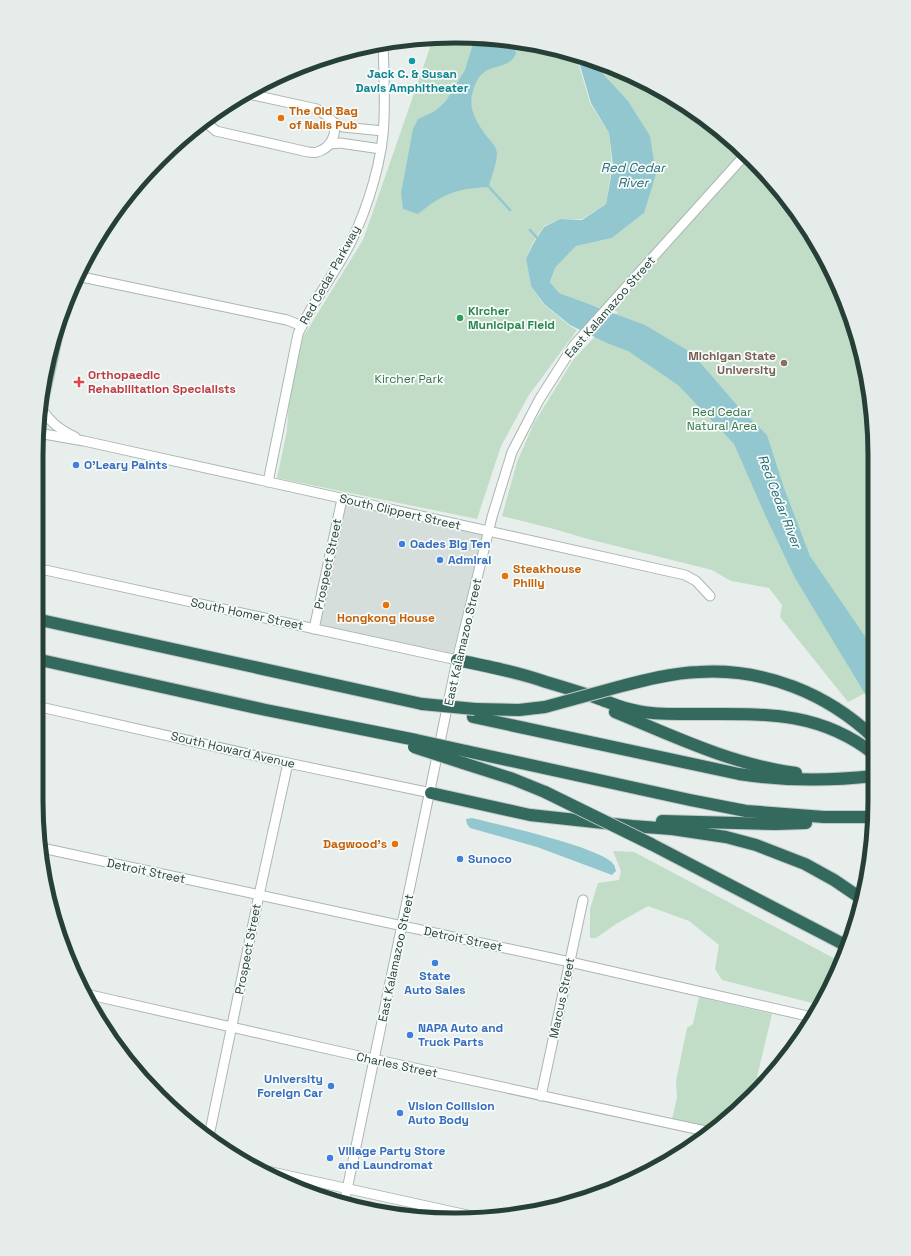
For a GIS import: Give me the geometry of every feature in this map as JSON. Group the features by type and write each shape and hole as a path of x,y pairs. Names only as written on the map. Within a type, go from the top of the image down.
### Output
{"highway":[{"path":"43,621 422,704 474,713 739,774 773,779 806,780 847,779 868,777"},
{"path":"457,660 521,674 597,698 615,706 646,713 764,714 799,719 819,724 838,732 868,750"},
{"path":"43,662 266,710 465,757 719,806 778,814 824,817 867,817"},
{"path":"474,713 519,710 545,706 672,675 698,672 725,672 757,676 785,683 819,698 848,717 868,733"},
{"path":"562,688 596,705 749,764 800,774 868,776"},
{"path":"465,757 545,792 651,844 842,944"},
{"path":"430,793 520,813 699,832 726,837 756,845 804,864 834,880 857,895"},
{"path":"591,821 688,821 801,824 867,817"}],"street":[{"name":"Red Cedar Parkway","path":"268,482 295,348 302,326 351,241 371,193 381,149 383,131 383,50"},
{"path":"254,95 317,109 333,122 343,127 383,131"},
{"path":"331,144 334,133 333,122"},
{"path":"209,125 216,131 308,152 317,152 331,144 340,143 381,149"},
{"name":"East Kalamazoo Street","path":"345,1198 457,660 488,531 512,452 539,400 574,345 742,159"},
{"path":"84,277 287,320 302,326"},
{"name":"South Clippert Street","path":"46,414 58,428 84,441"},
{"name":"South Clippert Street","path":"44,434 84,441 685,575 696,581 710,596"},
{"name":"Prospect Street","path":"314,629 342,498"},
{"name":"South Homer Street","path":"43,570 457,660"},
{"name":"South Howard Avenue","path":"43,708 288,763 430,793"},
{"name":"Prospect Street","path":"211,1133 259,895 288,763"},
{"name":"Detroit Street","path":"46,849 570,962 807,1016"},
{"name":"Marcus Street","path":"542,1096 583,900"},
{"name":"Charles Street","path":"92,995 375,1060 703,1131"},
{"path":"279,1173 458,1213"}],"shaded area":[{"path":"344,505 483,533 452,655 318,627"}],"green space":[{"name":"Kircher Park","path":"431,44 482,44 509,47 536,51 578,62 590,103 609,133 612,165 606,204 582,219 560,219 544,226 532,244 526,259 531,286 543,304 577,330 529,395 501,446 477,519 277,478 287,431 289,396 303,337 363,240"},
{"name":"Red Cedar Natural Area","path":"599,69 613,74 662,98 707,128 747,164 783,204 798,226 813,249 837,298 854,349 860,375 867,429 868,456 868,692 848,702 780,617 782,605 769,588 731,581 712,570 502,516 517,462 534,423 573,360 618,312 586,304 559,293 550,282 555,268 576,246 612,238 644,213 609,80"},
{"path":"613,851 634,852 836,959 815,1004 722,980 715,969 719,945 689,921 648,906 616,924 596,938 590,938 590,909 598,883 619,880 621,871"},
{"path":"699,997 772,1014 757,1077 760,1078 727,1111 696,1136 698,1124 672,1119 677,1098 676,1081 687,1028 693,1024"}],"water":[{"path":"473,44 515,48 516,54 513,59 504,65 485,71 481,75 476,83 472,95 472,108 477,121 494,145 497,152 497,158 489,187 468,189 451,193 435,201 418,214 403,209 401,193 413,129 418,119 435,111 446,101 465,70"},
{"name":"Red Cedar River","path":"579,62 598,69 628,101 650,136 656,174 644,213 612,238 576,246 555,268 550,282 559,293 645,325 692,353 742,411 767,435 784,488 810,556 868,641 868,699 795,578 734,444 678,385 628,351 607,343 570,325 544,304 531,286 526,259 533,244 544,227 560,219 582,220 606,204 613,165 609,133 591,103"},
{"path":"472,818 548,837 591,851 606,858 614,865 616,871 612,875 537,847 470,828 466,819"}],"waterway":[{"path":"489,187 510,210"},
{"path":"530,230 539,240"}],"place":[{"name":"Jack C. & Susan Davis Amphitheater","path":"412,61"},
{"name":"The Old Bag of Nails Pub","path":"281,118"},
{"name":"Kircher Municipal Field","path":"460,318"},
{"name":"Michigan State University","path":"784,363"},
{"name":"Orthopaedic Rehabilitation Specialists","path":"79,382"},
{"name":"O'Leary Paints","path":"76,465"},
{"name":"Oades Big Ten","path":"402,544"},
{"name":"Admiral","path":"440,560"},
{"name":"Steakhouse Philly","path":"505,576"},
{"name":"Hongkong House","path":"386,605"},
{"name":"Dagwood's","path":"395,844"},
{"name":"Sunoco","path":"460,859"},
{"name":"State Auto Sales","path":"435,963"},
{"name":"NAPA Auto and Truck Parts","path":"410,1035"},
{"name":"University Foreign Car","path":"331,1086"},
{"name":"Vision Collision Auto Body","path":"400,1113"},
{"name":"Village Party Store and Laundromat","path":"330,1158"}]}
